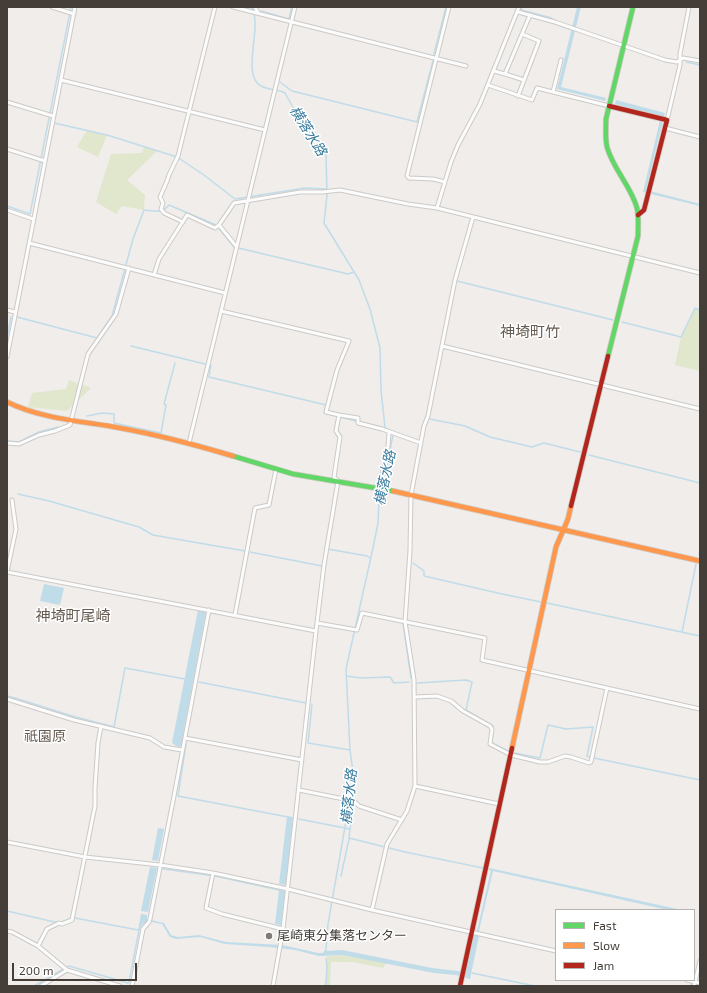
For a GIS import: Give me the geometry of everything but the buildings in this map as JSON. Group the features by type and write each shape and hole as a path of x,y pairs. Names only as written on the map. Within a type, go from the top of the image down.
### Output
{"street":[{"path":"52,7 74,14"},
{"path":"7,357 75,7"},
{"path":"183,222 164,214 161,209 163,203 160,197 178,157 216,7"},
{"path":"233,7 466,66"},
{"path":"255,7 258,13"},
{"path":"189,443 224,293 295,7"},
{"path":"445,182 433,179 409,178 408,176 449,7"},
{"path":"436,208 458,145 480,104 519,7"},
{"path":"460,986 556,547 559,536 567,523 638,236 639,226 635,201 613,160 607,146 605,133 606,119 633,7"},
{"path":"638,215 644,210 650,190 680,65 680,54 689,7"},
{"path":"518,12 571,28 665,60 677,62 683,58 700,61"},
{"path":"505,74 530,15"},
{"path":"518,96 539,41 522,34"},
{"path":"553,92 561,60"},
{"path":"494,71 524,80"},
{"path":"61,80 265,130"},
{"path":"488,85 532,100 537,88 666,120"},
{"path":"7,102 54,116"},
{"path":"665,128 700,137"},
{"path":"7,149 45,161"},
{"path":"154,275 159,259 186,215 215,228 219,225 234,203 300,192 330,192 340,190 408,204 436,208 700,273"},
{"path":"7,210 33,219"},
{"path":"372,910 387,844 402,820 411,800 415,786 414,680 405,622 410,551 411,495 455,280 473,217"},
{"path":"219,225 236,246"},
{"path":"29,243 224,293"},
{"path":"7,443 19,444 39,435 70,425 88,354 116,314 129,268"},
{"path":"7,310 15,312"},
{"path":"221,310 349,341 337,370 326,412 358,418 358,423 421,443"},
{"path":"442,346 700,409"},
{"path":"7,402 22,410 38,414 122,428 189,443 293,474 411,495 700,561"},
{"path":"338,481 334,477 340,437 336,432 339,415"},
{"path":"381,489 392,434"},
{"path":"235,615 255,508 269,505 276,470"},
{"path":"273,986 288,889 324,565 338,481"},
{"path":"12,500 16,529 7,572 316,630"},
{"path":"132,986 143,929 149,921 209,610"},
{"path":"317,624 357,630 362,613 485,638 482,660 700,708"},
{"path":"415,697 437,696 451,701 463,711 490,726 492,729 490,744 511,755 540,762 548,762 565,756 571,756 582,761 591,762 607,688"},
{"path":"7,699 74,720 150,738 164,747 182,750"},
{"path":"38,946 47,929 59,923 62,924 72,920 95,806 98,743 101,726"},
{"path":"184,740 302,760"},
{"path":"415,786 499,804"},
{"path":"299,790 354,801 359,806 402,820"},
{"path":"7,842 84,857 160,865 213,873 555,951"},
{"path":"213,873 206,908 222,914 283,929"},
{"path":"7,930 38,946 67,970 120,986"},
{"path":"700,961 695,984 700,983"},
{"path":"41,986 67,970"},
{"path":"99,986 101,981"}],"green space":[{"path":"87,130 107,135 98,157 77,147"},
{"path":"144,147 157,151 127,180 145,195 144,210 122,206 116,214 96,202 111,154 142,153"},
{"path":"695,308 700,310 700,371 675,365 681,337"},
{"path":"69,380 91,388 67,411 28,407 32,393 66,389"},
{"path":"342,955 386,963 383,968 353,962 331,962 330,986 325,986 327,956"}],"water":[{"path":"577,7 581,7 561,87 606,98 605,101 557,89"},
{"path":"616,100 665,113 646,190 700,204 700,206 643,192 661,116 615,104"},
{"path":"44,584 64,588 60,605 40,601"},
{"path":"198,610 206,612 181,746 178,747 172,743"},
{"path":"287,816 293,817 286,885 279,884"},
{"path":"158,828 164,829 158,861 152,860"},
{"path":"150,867 157,868 148,912 141,911"},
{"path":"489,868 677,909 664,909 493,871 478,935 470,979 456,975 434,973 342,955 319,956 295,950 225,944 200,937 176,939 170,937 162,924 147,921 141,926 140,930 138,930 141,914 147,915 147,919 164,923 171,935 178,937 199,935 226,942 282,945 318,953 323,953 326,948 327,951 342,950 432,968 466,972 491,870 489,870"},
{"path":"279,890 285,891 281,925 275,924"}],"waterway":[{"path":"7,206 30,214 71,7"},
{"name":"横落水路","path":"251,7 255,25 252,61 252,71 255,80 261,86 285,93 301,122 326,155 327,195 324,223 359,280 370,309 380,348 381,390 385,428 394,432 391,444 390,463 379,499 378,523 373,548 346,669 350,750 354,780 328,924 326,948"},
{"path":"261,11 289,19 292,7"},
{"path":"434,54 446,7"},
{"path":"522,7 521,10 552,18"},
{"path":"555,24 572,30"},
{"path":"280,82 292,91 417,122 433,61"},
{"path":"686,62 700,65"},
{"path":"54,123 107,135 177,157 204,175 235,199 305,188 326,189"},
{"path":"17,317 97,338 112,316 133,239 144,210 161,211 169,205 216,225 234,247 348,274 354,272"},
{"path":"457,281 613,320"},
{"path":"622,322 681,337 695,308 700,310"},
{"path":"7,338 11,317"},
{"path":"131,346 205,364"},
{"path":"87,416 102,413 114,414 114,423 161,433 166,405 164,404 175,363"},
{"path":"211,365 209,377 326,405 324,412 326,413"},
{"path":"331,415 337,416"},
{"path":"340,417 385,428"},
{"path":"430,419 465,426 490,437 532,447 544,443 580,452"},
{"path":"7,441 19,442 39,432 58,427"},
{"path":"589,455 700,483"},
{"path":"18,494 49,501 139,527 153,535 245,551"},
{"path":"325,567 328,549 367,556 370,558"},
{"path":"699,555 700,551"},
{"path":"250,552 322,566"},
{"path":"413,563 424,571 424,576 541,602"},
{"path":"682,632 696,564"},
{"path":"547,603 700,636"},
{"path":"403,623 411,678"},
{"path":"7,696 114,727 125,668 185,679"},
{"path":"346,676 361,678 390,677 394,683 409,682"},
{"path":"417,683 466,680 472,682 466,710 493,726 493,728"},
{"path":"199,682 306,703"},
{"path":"312,704 308,743 350,750"},
{"path":"514,753 540,758 548,725 566,729 593,727 587,756 590,757"},
{"path":"493,732 492,742 510,752"},
{"path":"181,743 186,744 178,796 288,817"},
{"path":"594,758 700,780"},
{"path":"350,829 354,805"},
{"path":"299,819 350,829 349,838 405,852 483,868"},
{"path":"341,876 349,839"},
{"path":"157,868 215,876 279,890 282,893 282,891"},
{"path":"7,911 59,923 71,918"},
{"path":"75,918 138,930"},
{"path":"34,986 69,966 128,983 139,930"},
{"name":"横落水路","path":"326,959 326,986"},
{"path":"472,973 535,986"},
{"path":"691,986 691,984 700,986"}],"traffic: fast":[{"path":"608,356 638,236 637,208 631,192 613,163 607,147 606,137 606,119 633,7"},
{"path":"233,456 293,474 393,491"}],"traffic: slow":[{"path":"7,402 20,408 48,416 149,434 233,456"},
{"path":"393,491 700,561"},
{"path":"512,748 556,547 568,519 571,506"}],"traffic: jam":[{"path":"609,106 667,120 644,210 638,215"},
{"path":"571,506 608,356"},
{"path":"460,986 512,748"}],"place":[{"name":"尾崎東分集落センター","path":"269,936"}],"district":[{"name":"神埼町竹","path":"530,332"},
{"name":"神埼町尾崎","path":"73,616"},
{"name":"祇園原","path":"45,736"}]}
